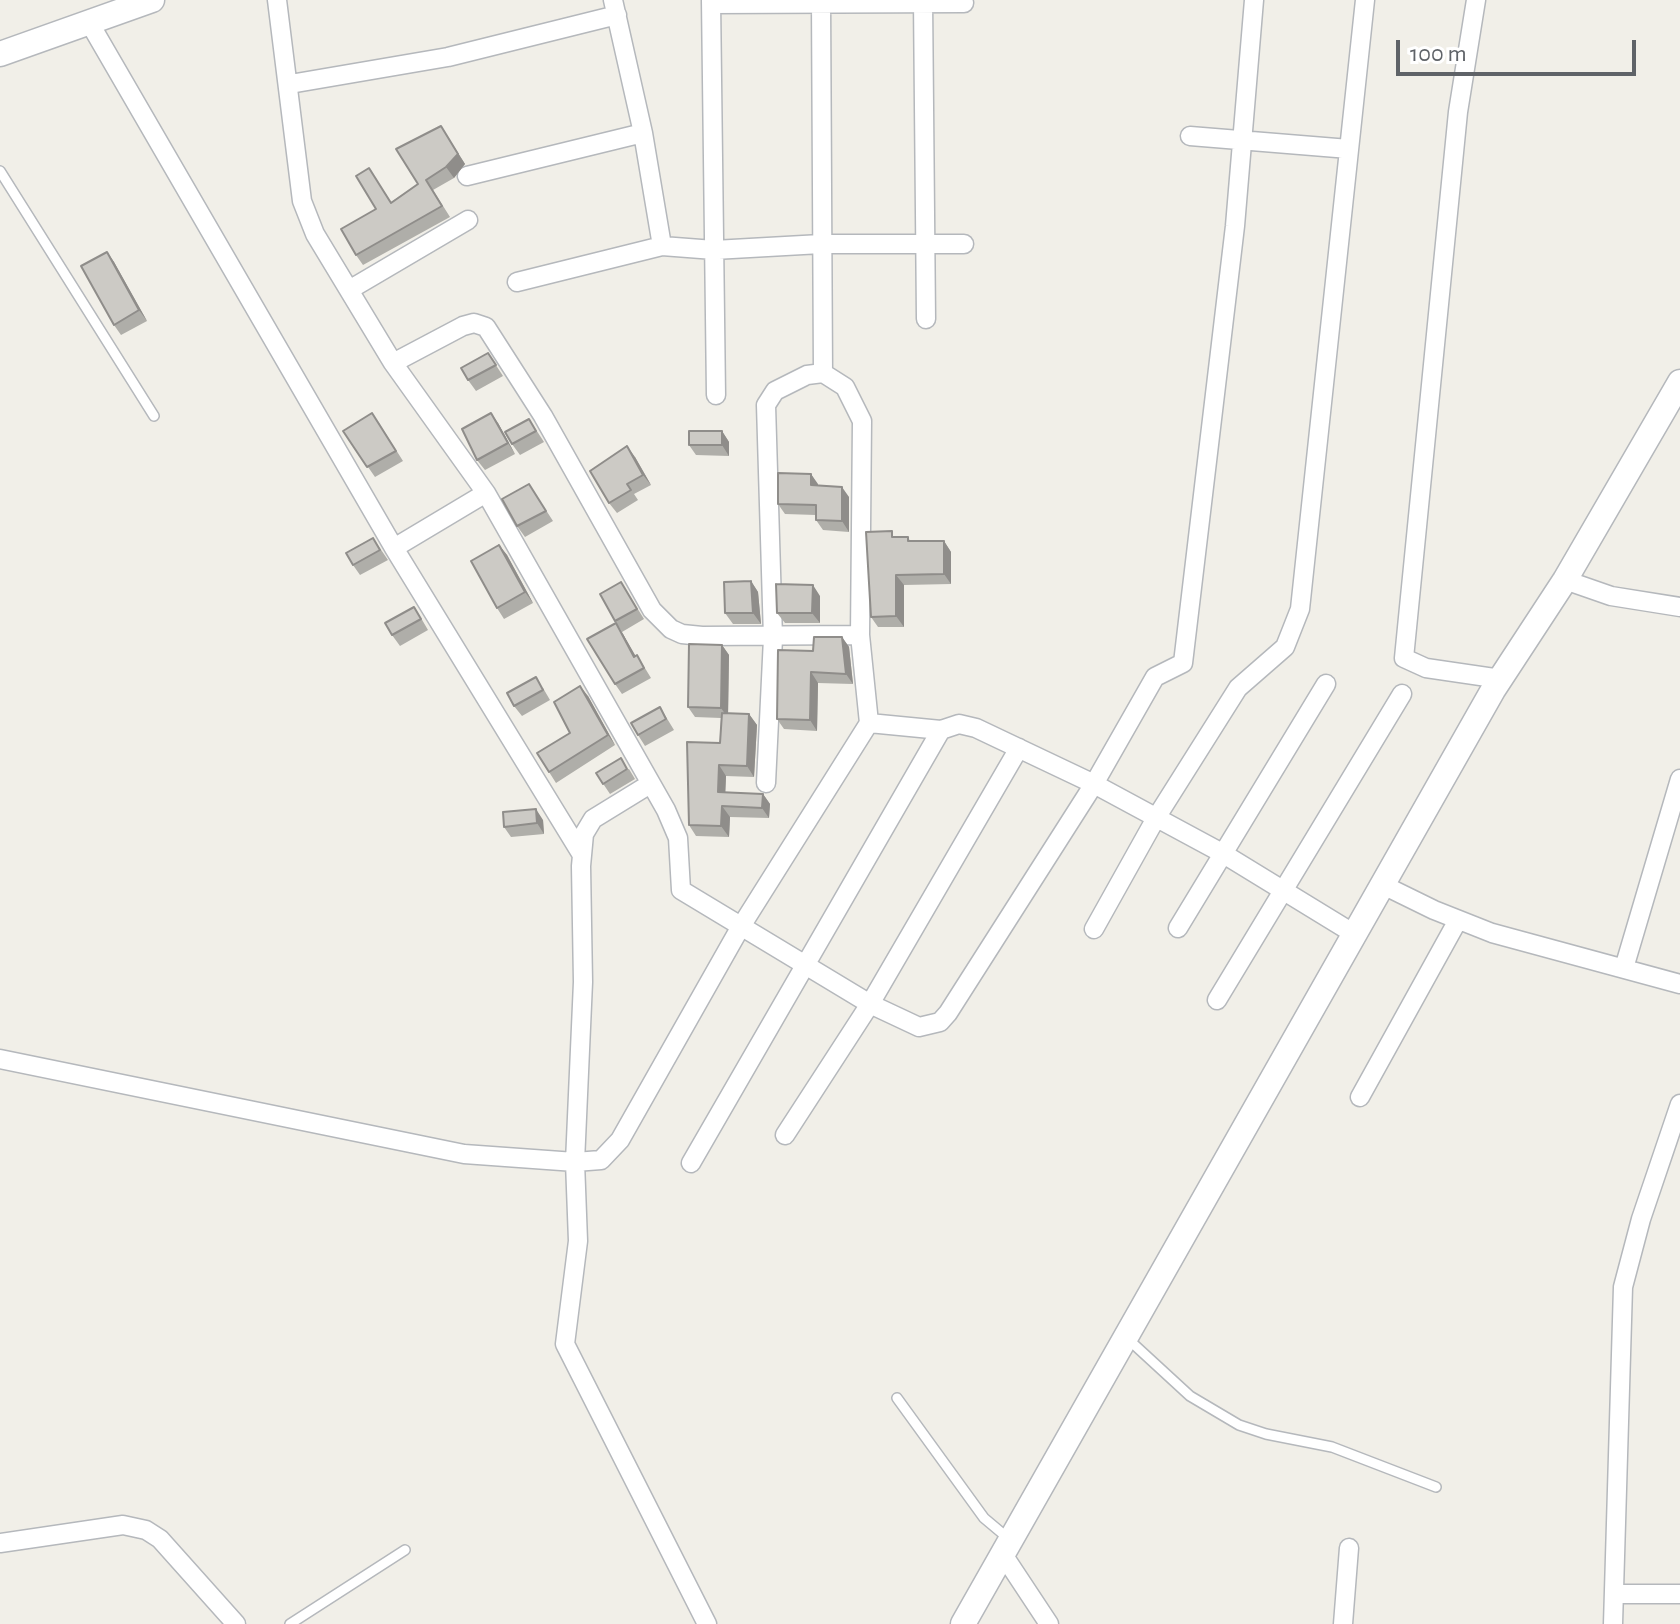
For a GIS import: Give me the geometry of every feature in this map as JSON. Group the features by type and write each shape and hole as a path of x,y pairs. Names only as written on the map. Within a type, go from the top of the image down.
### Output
{"street":[{"path":"0,54 152,0"},
{"path":"277,0 290,84 302,201 315,234 393,363 486,493 650,784 678,838 681,890 805,967 870,1004 919,1027 940,1022 1094,784 1155,677 1183,663 1242,140 1254,0"},
{"path":"1094,929 1156,818 1238,688 1285,647 1300,609 1365,0"},
{"path":"1476,0 1458,112 1404,658 1426,668 1501,679"},
{"path":"716,395 711,2 964,3"},
{"path":"821,2 823,373"},
{"path":"923,2 926,319"},
{"path":"290,84 448,57 615,7 643,133 662,246"},
{"path":"89,22 394,548 582,855"},
{"path":"467,176 643,133"},
{"path":"1190,136 1349,149"},
{"path":"349,290 468,220"},
{"path":"517,282 662,246 714,250 821,244 964,244"},
{"path":"393,363 463,326 474,323 486,327 543,416 662,623 682,634 773,638 860,635"},
{"path":"0,1059 464,1154 575,1162 601,1160 620,1140 740,928 869,723 860,635 862,421 845,387 823,373 807,375 775,391 766,405 773,638 766,783"},
{"path":"963,1624 1124,1336 1501,679 1565,580 1680,382"},
{"path":"394,548 486,493"},
{"path":"1565,580 1611,596 1680,607"},
{"path":"1178,928 1326,684"},
{"path":"1217,1000 1402,694"},
{"path":"869,723 941,730 959,724 1019,748 1094,784 1284,887 1356,935"},
{"path":"691,1163 941,730"},
{"path":"785,1135 870,1004 1019,748"},
{"path":"1624,968 1680,779"},
{"path":"650,784 593,819 584,834 583,982 575,1162 578,1241 565,1344 707,1624"},
{"path":"1383,885 1458,920 1504,936 1680,984"},
{"path":"1360,1097 1458,920"},
{"path":"1613,1624 1623,1287 1641,1219 1680,1104"},
{"path":"0,1543 123,1525 146,1530 160,1539 236,1624"},
{"path":"1008,1548 1049,1624"},
{"path":"1343,1624 1349,1548"},
{"path":"1614,1594 1680,1594"}],"lane":[{"path":"0,171 154,416"},
{"path":"1124,1336 1190,1396 1239,1425 1266,1434 1332,1447 1436,1487"},
{"path":"897,1398 1008,1548"},
{"path":"290,1624 405,1550"}],"building":[{"path":"441,126 458,154 446,167 426,180 442,206 356,255 341,229 376,209 356,176 369,168 391,203 418,184 396,149"},
{"path":"107,252 139,310 114,325 81,266"},
{"path":"488,353 496,365 468,380 461,368"},
{"path":"372,413 396,451 367,467 343,431"},
{"path":"491,413 508,443 477,460 462,429"},
{"path":"529,419 536,431 512,444 505,432"},
{"path":"689,431 722,431 722,445 689,445"},
{"path":"627,446 643,475 627,484 631,490 609,503 590,471"},
{"path":"778,473 811,474 811,485 842,487 842,521 816,520 816,505 778,504"},
{"path":"529,484 546,511 517,526 502,499"},
{"path":"892,531 892,537 908,537 908,541 944,541 944,574 896,575 896,616 871,617 866,532"},
{"path":"373,538 380,550 353,565 346,553"},
{"path":"499,545 525,592 497,608 471,561"},
{"path":"751,581 753,613 725,613 724,582"},
{"path":"621,582 637,609 615,621 600,594"},
{"path":"776,584 813,585 812,613 777,613"},
{"path":"414,607 421,619 392,635 385,623"},
{"path":"616,623 634,657 637,655 644,668 615,684 587,639"},
{"path":"814,637 842,637 846,674 811,672 810,720 777,719 778,650 813,651"},
{"path":"689,644 722,645 721,708 688,707"},
{"path":"536,677 543,690 514,706 507,693"},
{"path":"580,686 608,735 549,772 537,753 570,733 554,702"},
{"path":"660,707 666,719 638,735 631,723"},
{"path":"722,713 749,714 747,766 719,765 718,792 763,794 762,808 722,806 721,826 689,825 687,742 720,743"},
{"path":"621,758 627,769 603,784 596,773"},
{"path":"536,809 537,823 504,827 503,812"}]}
